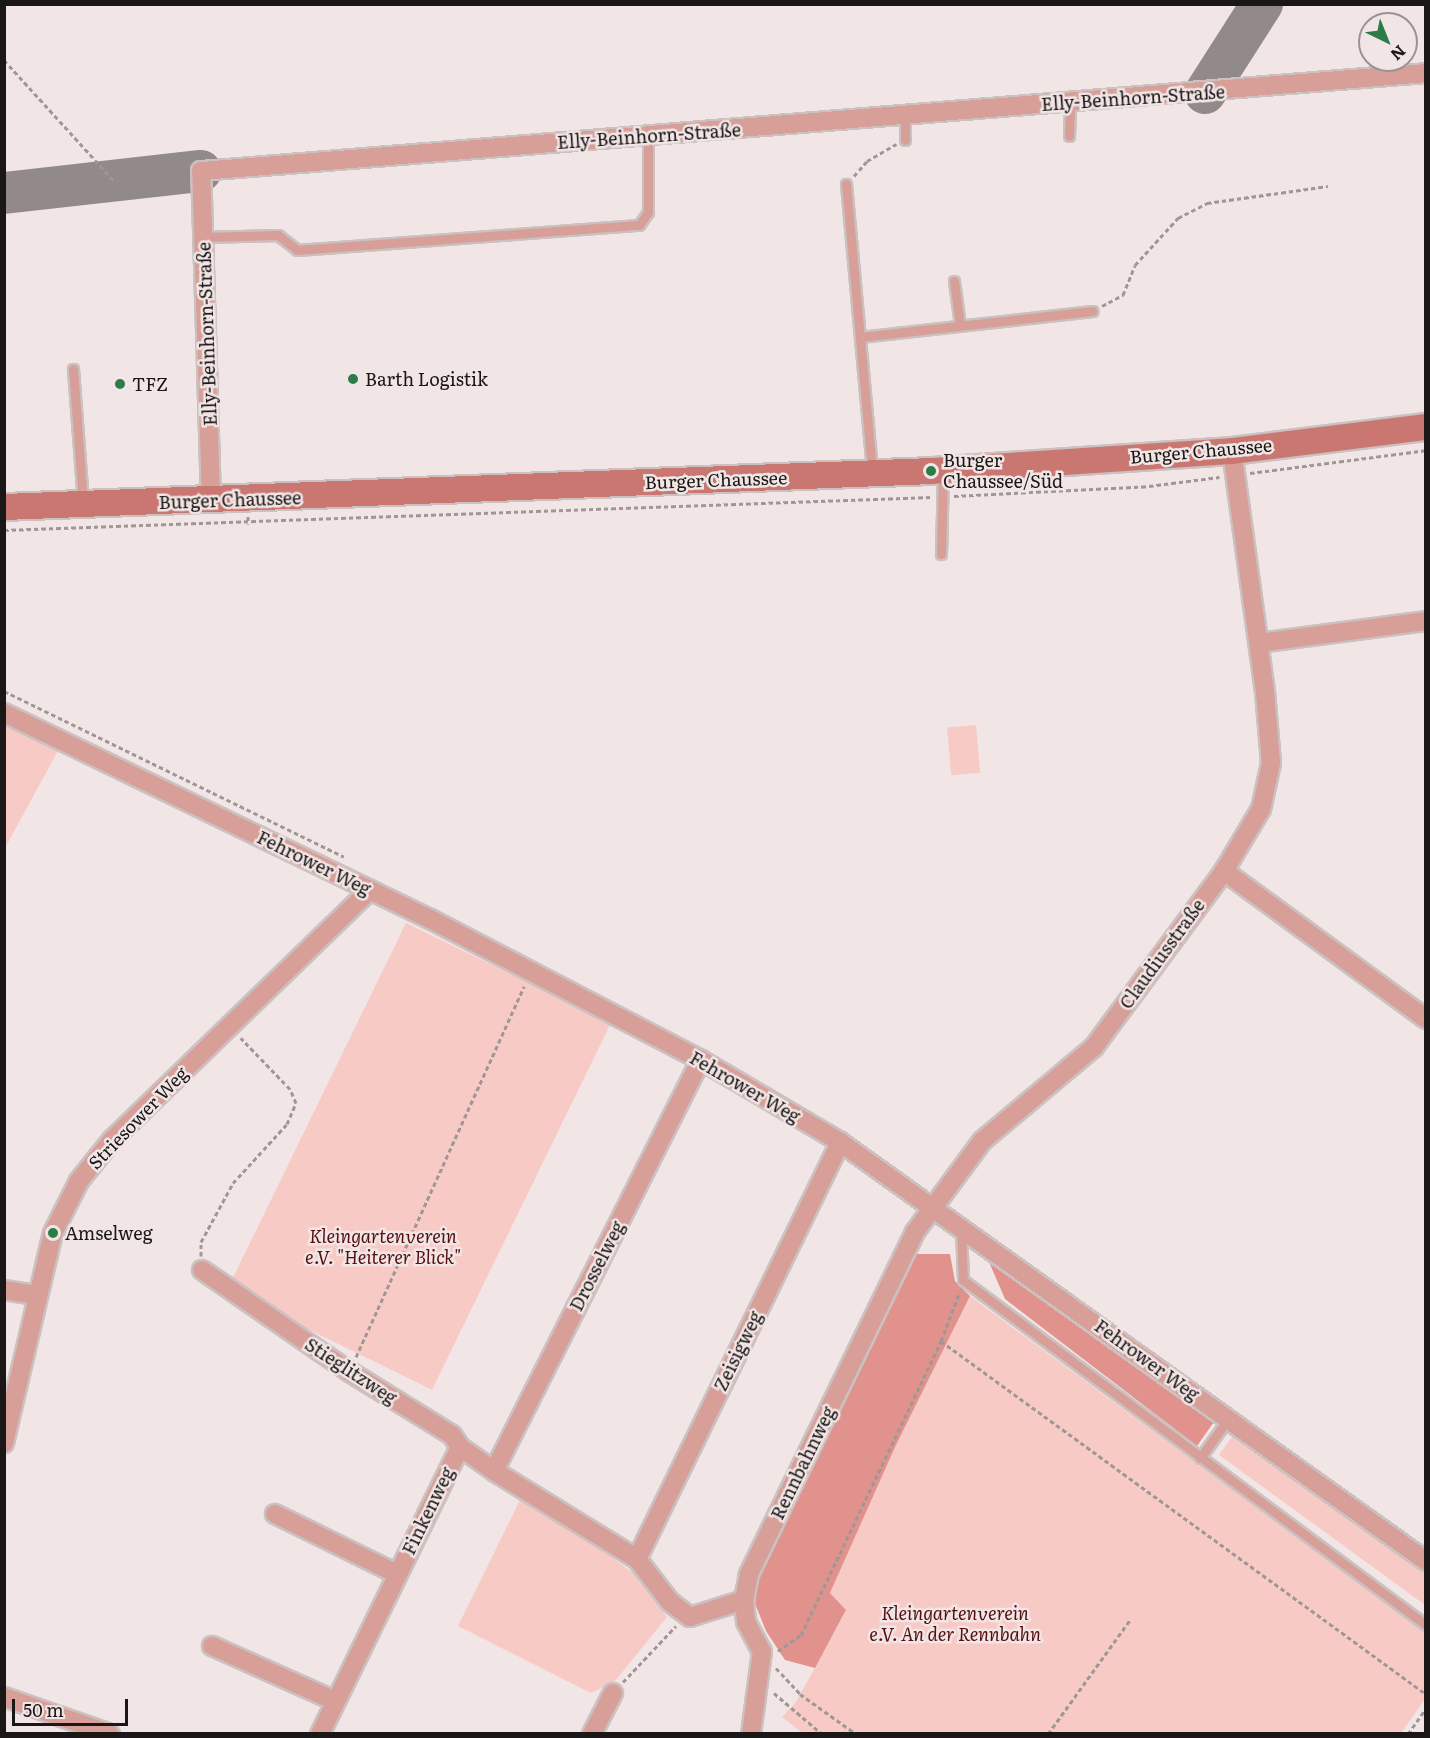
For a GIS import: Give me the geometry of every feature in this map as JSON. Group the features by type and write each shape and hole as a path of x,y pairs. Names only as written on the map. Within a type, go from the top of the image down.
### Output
{"main road":[{"name":"Burger Chaussee","path":"4,507 211,501 248,512 872,473 1234,463 1425,427"}],"street":[{"name":"Elly-Beinhorn-Straße","path":"211,501 201,171 1425,73"},
{"name":"Claudiusstraße","path":"933,1207 982,1141 1094,1047 1245,841 1268,787 1270,763 1259,643 1234,463"},
{"path":"1259,643 1425,621"},
{"name":"Fehrower Weg","path":"4,713 370,890 531,972 701,1060 840,1142 961,1226 1425,1561"},
{"path":"1224,871 1425,1019"},
{"name":"Striesower Weg","path":"4,1443 36,1295 53,1233 90,1164 370,890"},
{"name":"Drosselweg","path":"494,1471 701,1060"},
{"name":"Zeisigweg","path":"637,1559 840,1142"},
{"name":"Rennbahnweg","path":"762,1652 746,1622 744,1600 749,1574 915,1232 933,1207"},
{"name":"Stieglitzweg","path":"202,1270 350,1372 452,1435 459,1447 494,1471 637,1559 670,1602 690,1617"},
{"path":"4,1290 36,1295"},
{"name":"Finkenweg","path":"320,1734 459,1447"},
{"name":"Finkenweg","path":"275,1514 397,1574"},
{"path":"690,1617 744,1600"},
{"path":"212,1646 335,1701"},
{"path":"754,1732 762,1652"},
{"path":"592,1734 613,1693"},
{"path":"4,1697 110,1734"}],"lane":[{"path":"1069,136 1070,103"},
{"path":"905,116 905,140"},
{"path":"204,237 278,235 297,250 639,225 648,212 648,136"},
{"path":"846,183 872,473"},
{"path":"954,281 960,325"},
{"path":"860,337 1093,311"},
{"path":"73,369 84,505"},
{"path":"942,554 943,470"},
{"path":"961,1226 963,1280 1423,1622"},
{"path":"1200,1458 1228,1419"}],"path":[{"path":"4,60 114,181"},
{"path":"846,183 867,162 905,140"},
{"path":"1093,311 1123,295 1135,266 1178,218 1207,203 1328,186"},
{"path":"4,530 248,512 943,497 1149,486 1234,463 1425,450"},
{"path":"350,1372 531,972"},
{"path":"202,1270 201,1242 215,1213 233,1183 287,1124 296,1103 290,1089 229,1026"},
{"path":"762,1652 782,1651 801,1635 955,1308"},
{"path":"941,1341 1425,1694"},
{"path":"613,1693 669,1630 690,1617"},
{"path":"1048,1734 1130,1620"},
{"path":"762,1652 800,1694 856,1734"},
{"path":"759,1681 822,1734"},
{"path":"1408,1734 1425,1708"}],"green space":[{"path":"5,713 59,749 5,848"},
{"path":"976,725 980,773 951,775 947,728"},
{"name":"Kleingartenverein e.V. \"Heiterer Blick\"","path":"406,923 611,1023 432,1390 227,1290"},
{"name":"Kleingartenverein e.V. An der Rennbahn","path":"970,1296 1425,1632 1425,1699 1401,1733 804,1734 782,1717 796,1702 846,1611 830,1593 896,1445"},
{"path":"1232,1437 1425,1573 1425,1605 1219,1455"},
{"path":"523,1494 632,1572 667,1617 615,1681 591,1693 458,1626"}],"shaded area":[{"path":"911,1254 950,1254 955,1281 970,1296 896,1445 830,1593 846,1610 815,1668 785,1660 766,1631 754,1601 759,1578"},
{"path":"986,1255 1216,1419 1197,1446 1005,1299"}],"taxiway":[{"path":"1205,93 1262,4"},
{"path":"4,193 201,171"}],"place":[{"name":"Barth Logistik","path":"353,379"},
{"name":"TFZ","path":"120,384"},
{"name":"Burger Chaussee/Süd","path":"931,471"},
{"name":"Amselweg","path":"53,1233"}]}
